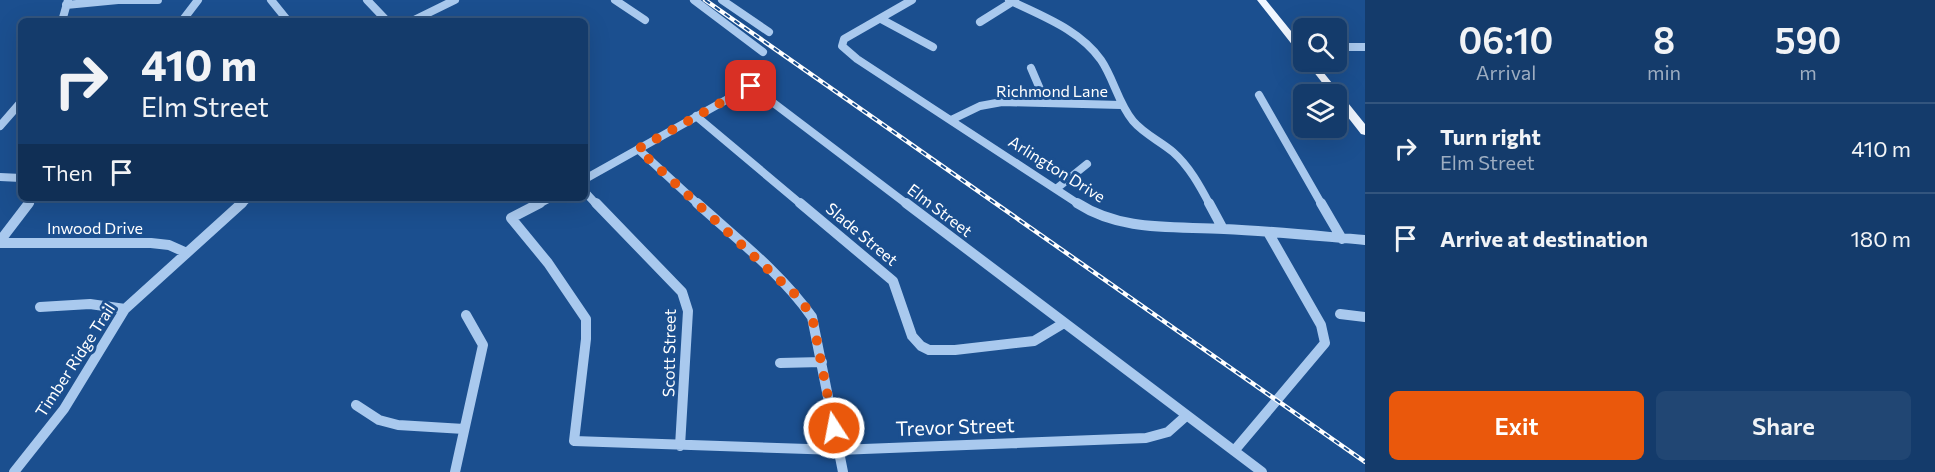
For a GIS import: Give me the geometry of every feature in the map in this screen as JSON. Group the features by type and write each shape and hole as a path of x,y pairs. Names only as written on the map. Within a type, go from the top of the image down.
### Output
{"main road":[{"path":"1261,0 1293,39"},
{"path":"1318,72 1327,84"},
{"path":"1347,109 1365,131"}],"street":[{"path":"64,18 67,3 158,0"},
{"path":"184,18 198,0"},
{"path":"271,0 286,18"},
{"path":"367,0 384,18"},
{"path":"418,18 455,0"},
{"path":"615,0 645,20"},
{"path":"694,0 763,52"},
{"path":"722,0 769,32"},
{"path":"881,19 912,0"},
{"path":"981,22 1012,1 1075,33 1094,48 1109,74 1121,105 1137,124 1177,155 1192,173 1223,229"},
{"path":"881,19 933,47"},
{"name":"Arlington Drive","path":"881,19 844,39 842,46 857,59 1085,207 1132,225 1182,230 1223,229 1365,240"},
{"path":"1347,47 1365,47"},
{"path":"1031,68 1046,103"},
{"name":"Elm Street","path":"588,177 751,86 1262,472"},
{"path":"1259,95 1342,239"},
{"name":"Richmond Lane","path":"951,120 970,110 991,104 1022,101 1121,105"},
{"path":"0,126 18,105"},
{"name":"Slade Street","path":"696,116 893,281 912,336 921,346 929,350 956,350 1034,342 1064,323"},
{"path":"638,149 798,297 812,316 843,472"},
{"path":"1056,189 1087,164"},
{"path":"0,177 18,178"},
{"name":"Scott Street","path":"588,195 682,292 688,311 680,446"},
{"path":"0,242 31,201"},
{"name":"Timber Ridge Trail","path":"14,472 64,409 125,309 245,201"},
{"name":"Trevor Street","path":"544,201 511,218 548,263 586,319 586,339 574,441 838,450 1146,438 1168,432 1186,416"},
{"path":"1234,451 1325,343 1321,325 1269,234"},
{"name":"Inwood Drive","path":"0,242 151,243 169,245 187,253"},
{"path":"40,308 90,304 125,309"},
{"path":"455,472 483,345 466,315"},
{"path":"1340,315 1365,316"},
{"path":"780,363 822,363"},
{"path":"356,405 379,420 398,425 464,429"}],"railway":[{"path":"705,0 1365,462"}],"route":[{"path":"751,86 638,149 768,267 798,297 812,316 834,428"}]}
